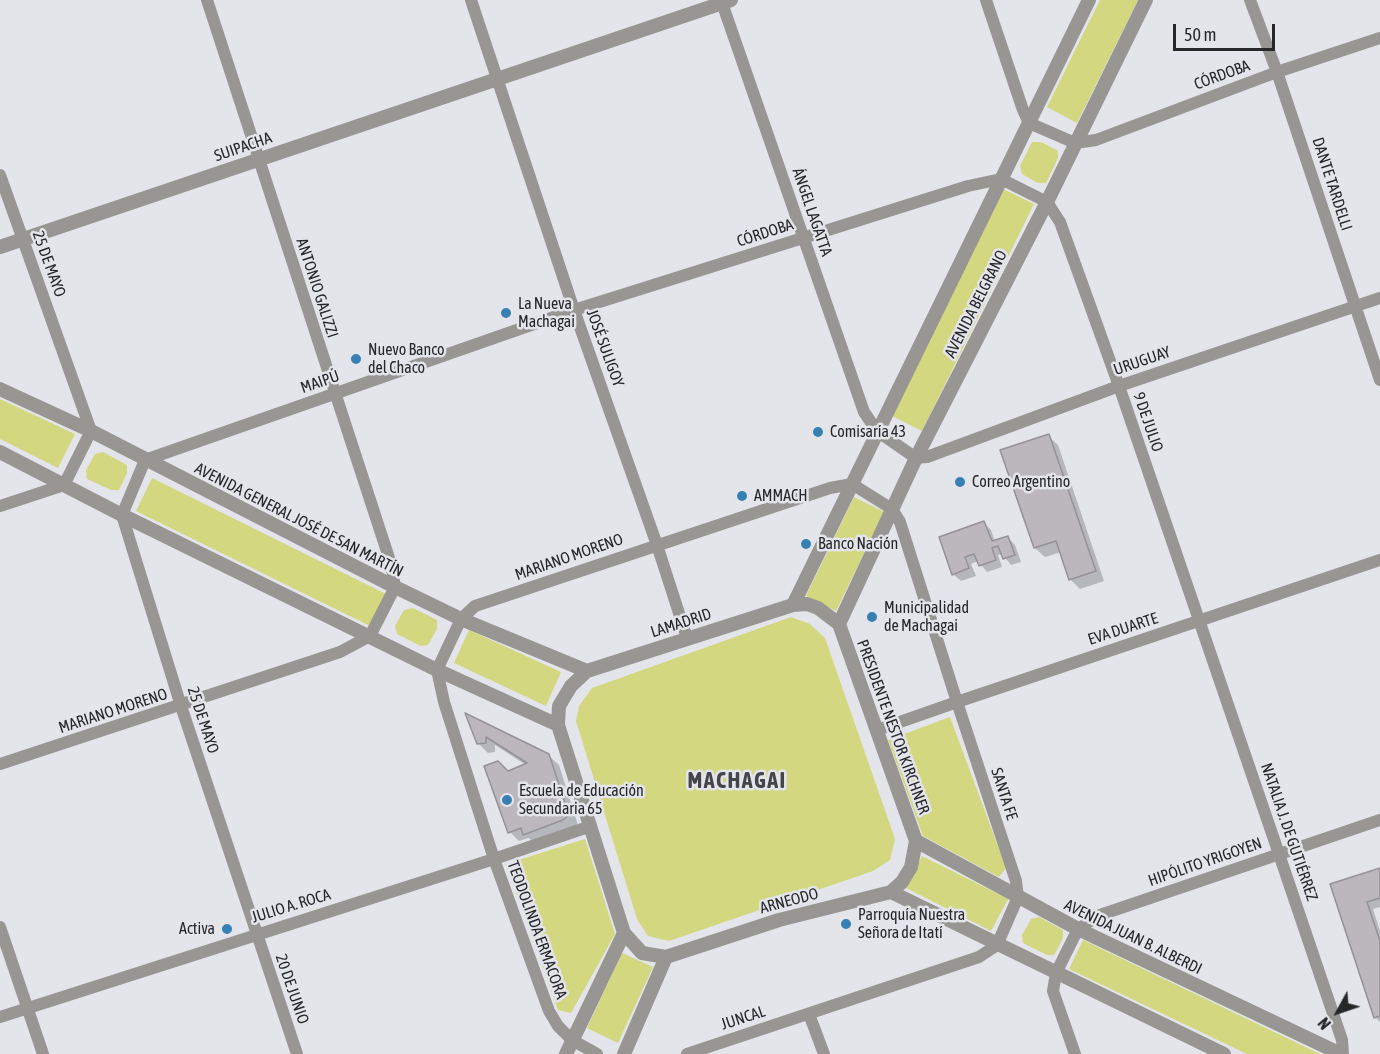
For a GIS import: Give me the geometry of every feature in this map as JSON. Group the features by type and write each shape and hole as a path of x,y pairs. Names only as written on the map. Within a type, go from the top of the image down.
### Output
{"street":[{"name":"ANTONIO GALIZZI","path":"207,0 391,564 394,588"},
{"name":"JOSÉ SULIGOY","path":"471,0 574,310 657,545 687,638"},
{"path":"986,0 1029,123 1075,143"},
{"name":"AVENIDA BELGRANO","path":"793,605 1089,0"},
{"name":"AVENIDA BELGRANO","path":"839,624 916,458 1047,202 1146,0"},
{"name":"DANTE TARDELLI","path":"1250,0 1277,72 1380,380"},
{"name":"SUIPACHA","path":"0,248 725,1"},
{"name":"ÁNGEL LAGATTA","path":"725,1 864,412 877,431"},
{"name":"CÓRDOBA","path":"1075,143 1096,140 1277,72 1380,38"},
{"name":"25 DE MAYO","path":"0,174 91,431"},
{"path":"1001,179 1047,202"},
{"name":"CÓRDOBA","path":"574,310 968,186 1001,179"},
{"name":"9 DE JULIO","path":"1047,202 1060,222 1199,621"},
{"name":"URUGUAY","path":"916,458 927,458 1119,386 1380,298"},
{"name":"MAIPÚ","path":"145,460 574,310"},
{"name":"AVENIDA GENERAL JOSÉ DE SAN MARTÍN","path":"0,389 91,431 394,588 461,619 587,671"},
{"path":"0,506 64,485 91,431"},
{"path":"877,431 916,458"},
{"path":"0,452 122,515 437,670 558,725 624,933 642,953 666,957 624,1054"},
{"path":"122,515 145,460"},
{"path":"657,545 830,488 852,484 892,509"},
{"name":"SANTA FE","path":"892,509 900,522 1016,881 1018,897"},
{"name":"25 DE MAYO","path":"122,515 181,706 256,934"},
{"name":"MARIANO MORENO","path":"461,619 475,606 657,545"},
{"name":"EVA DUARTE","path":"877,730 1380,560"},
{"path":"370,636 394,588"},
{"name":"LAMADRID","path":"558,725 559,706 571,686 587,671 793,605 807,604 818,608"},
{"name":"PRESIDENTE NESTOR KIRCHNER","path":"818,608 839,624 916,841 911,867 902,882 891,892"},
{"path":"461,619 437,670 444,702 494,859"},
{"name":"NATALIA J. DE GUTIÉRREZ","path":"1199,621 1342,1040 1342,1054"},
{"name":"MARIANO MORENO","path":"0,764 340,652 370,636"},
{"name":"HIPÓLITO YRIGOYEN","path":"1078,929 1100,915 1380,820"},
{"name":"JULIO A. ROCA","path":"0,1017 591,826"},
{"name":"AVENIDA JUAN B. ALBERDI","path":"916,841 1078,929 1342,1054"},
{"name":"TEODOLINDA ERMACORA","path":"494,859 549,1011 558,1026 572,1040"},
{"path":"891,892 1224,1054"},
{"name":"ARNEODO","path":"666,957 779,920 891,892"},
{"path":"824,1054 809,1014 979,957 997,945 1018,897"},
{"path":"0,927 43,1054"},
{"path":"1075,1054 1053,990 1056,973 1078,929"},
{"path":"566,1054 624,933"},
{"name":"20 DE JUNIO","path":"256,934 297,1054"},
{"name":"JUNCAL","path":"687,1054 809,1014"},
{"path":"572,1040 597,1054"}],"green space":[{"path":"1100,0 1138,0 1077,123 1047,107"},
{"path":"1032,142 1041,142 1058,151 1058,158 1046,183 1038,183 1022,174 1020,166"},
{"path":"1003,189 1034,204 922,431 892,416"},
{"path":"0,399 75,434 58,468 0,439"},
{"path":"103,452 127,465 127,473 119,490 111,490 87,479 86,470 95,454"},
{"path":"152,478 386,594 370,626 136,511"},
{"path":"854,497 884,512 836,611 806,596"},
{"path":"413,608 437,620 437,629 428,645 421,646 397,634 395,626 404,610"},
{"path":"791,617 810,624 825,638 895,839 890,860 873,871 669,941 648,936 637,919 576,721 579,706 592,688"},
{"path":"469,630 561,672 546,706 454,663"},
{"path":"950,717 1006,868 999,877 923,836 888,740"},
{"path":"585,839 615,934 571,1013 558,1010 506,864"},
{"path":"922,856 1008,899 991,931 906,888"},
{"path":"1039,917 1063,930 1063,938 1054,955 1047,955 1023,943 1022,935 1031,919"},
{"path":"1083,940 1320,1054 1247,1054 1069,969"},
{"path":"622,953 653,967 618,1043 587,1028"}],"building":[{"path":"1049,434 1096,571 1069,580 1056,541 1034,548 1000,450"},
{"path":"984,521 992,541 1008,536 1015,555 1003,559 998,546 992,548 996,560 979,566 974,554 965,557 969,568 952,575 939,537"},
{"path":"465,713 549,754 569,815 563,820 523,835 521,828 508,833 484,766 498,761 508,771 527,763 486,737 486,743 477,744"},
{"path":"1380,868 1380,898 1367,902 1380,941 1380,1016 1374,1018 1330,884"}],"place":[{"name":"La Nueva Machagai","path":"506,313"},
{"name":"Nuevo Banco del Chaco","path":"356,359"},
{"name":"Comisaría 43","path":"818,432"},
{"name":"Correo Argentino","path":"960,482"},
{"name":"AMMACH","path":"742,496"},
{"name":"Banco Nación","path":"806,544"},
{"name":"Municipalidad de Machagai","path":"872,617"},
{"name":"Escuela de Educación Secundaria 65","path":"507,800"},
{"name":"Parroquía Nuestra Señora de Itatí","path":"846,924"},
{"name":"Activa","path":"227,929"}],"district":[{"name":"MACHAGAI","path":"737,781"}]}
